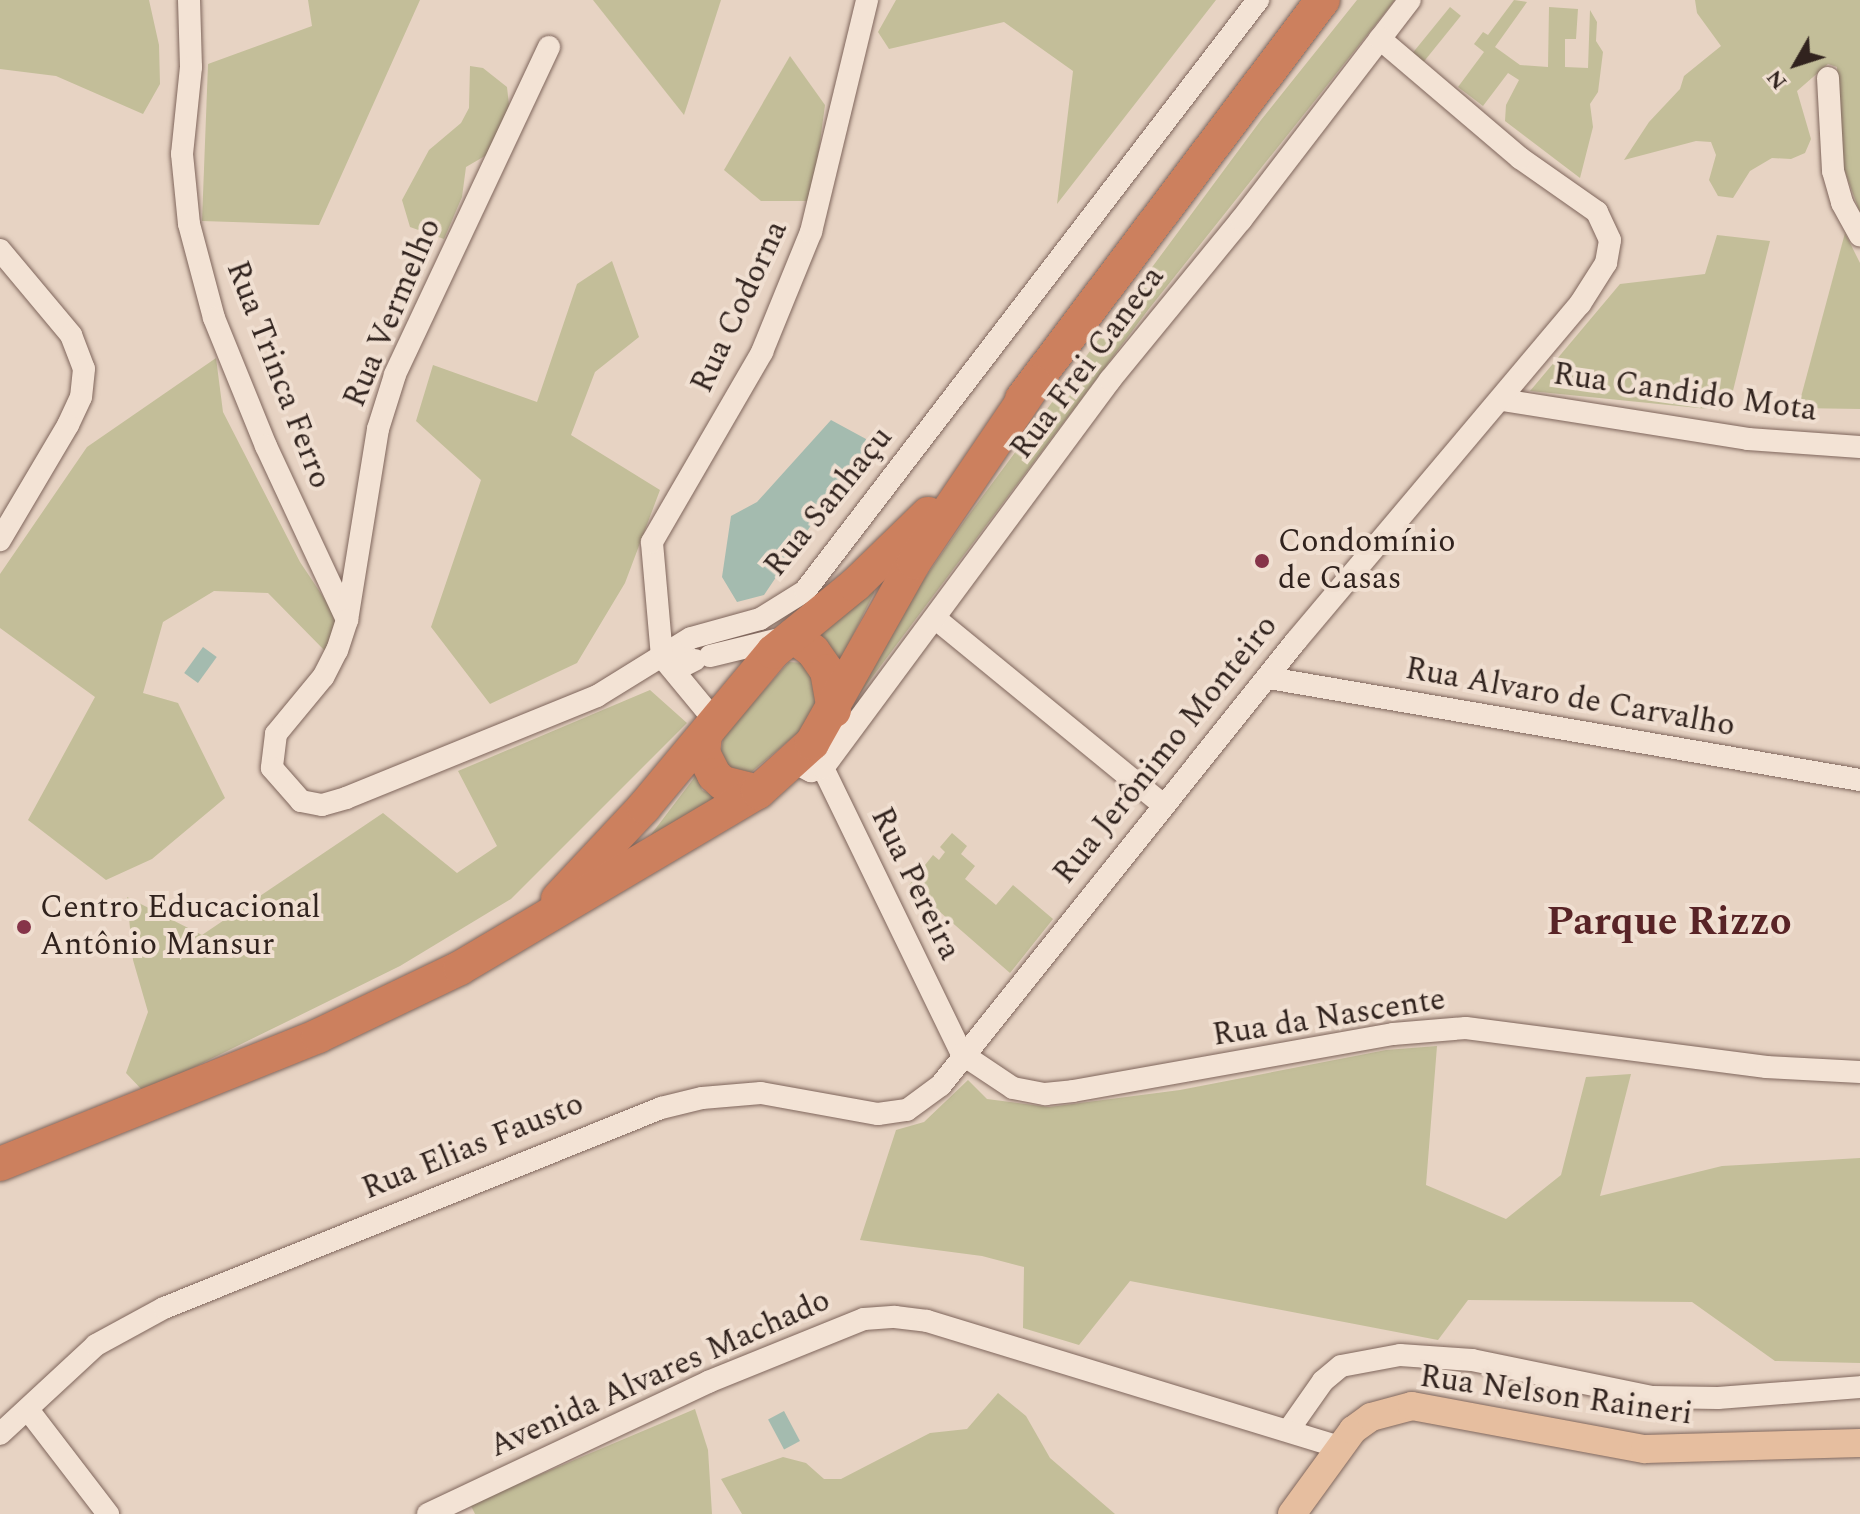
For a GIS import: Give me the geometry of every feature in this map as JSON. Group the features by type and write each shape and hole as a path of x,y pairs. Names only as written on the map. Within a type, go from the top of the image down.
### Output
{"highway":[{"path":"0,1164 318,1036 524,933 758,792 809,766 834,710 914,562 1035,383 1323,0"},
{"path":"524,933 602,855 793,636 914,528 1035,383"},
{"path":"793,636 822,664 833,689 834,710"},
{"path":"748,684 787,656 805,655 822,664"},
{"path":"710,728 703,753 714,775 723,783 758,792"}],"main road":[{"name":"Rua Nelson Raineri","path":"1292,1514 1337,1446 1371,1417 1412,1406 1645,1449 1860,1443"}],"street":[{"name":"Rua Trinca Ferro","path":"189,0 191,67 182,154 189,224 214,318 266,446 347,620"},
{"name":"Rua Codorna","path":"685,661 652,542 762,352 811,232 867,0"},
{"name":"Rua Sanhaçu","path":"347,620 323,677 276,734 270,751 278,779 301,801 322,805 346,798 685,661 691,638 760,619 805,591 1258,0"},
{"name":"Rua Frei Caneca","path":"809,766 936,619 1110,380 1410,0"},
{"name":"Rua Jerônimo Monteiro","path":"962,1054 1396,519 1502,400 1595,283 1610,251 1607,229 1597,212 1520,158 1380,39"},
{"name":"Rua Vermelho","path":"347,620 378,429 395,375 549,47"},
{"path":"1828,78 1833,171 1842,203 1860,235"},
{"path":"0,250 71,335 84,369 81,397 68,425 0,540"},
{"name":"Rua Candido Mota","path":"1502,400 1748,439 1860,447"},
{"path":"936,619 1163,805"},
{"path":"710,728 685,661 793,636"},
{"name":"Rua Alvaro de Carvalho","path":"1269,678 1860,780"},
{"name":"Rua Pereira","path":"809,766 962,1054"},
{"name":"Rua da Nascente","path":"962,1054 1013,1088 1045,1094 1393,1034 1466,1028 1766,1067 1860,1072"},
{"name":"Rua Elias Fausto","path":"0,1434 29,1411 63,1372 96,1345 164,1308 661,1108 702,1098 761,1093 857,1112 907,1110 941,1085 962,1054"},
{"name":"Avenida Alvares Machado","path":"428,1514 708,1382 864,1319 927,1321 1290,1428 1337,1446"},
{"path":"1290,1428 1323,1381 1341,1366 1400,1355 1472,1360 1653,1397 1730,1398 1860,1387"},
{"path":"29,1411 108,1514"}],"shaded area":[{"path":"0,0 149,0 159,45 160,84 143,114 56,76 0,69"},
{"path":"308,0 420,0 319,225 202,221 208,64 312,26"},
{"path":"593,0 721,0 684,115"},
{"path":"896,0 1216,0 1057,204 1073,71 1004,22 889,49 878,32"},
{"path":"1357,0 1395,0 1148,310 849,708 920,585 965,520 1261,120"},
{"path":"1514,0 1527,2 1495,47 1520,65 1548,67 1549,7 1578,9 1576,39 1565,39 1565,67 1588,68 1590,10 1597,22 1596,41 1603,52 1598,92 1590,104 1593,127 1580,178 1505,121 1506,105 1519,80 1508,73 1483,106 1458,87 1484,52 1474,44 1483,32 1488,35"},
{"path":"1695,0 1860,0 1860,213 1844,169 1837,67 1828,64 1797,91 1811,139 1805,153 1791,159 1772,158 1750,171 1733,198 1718,196 1709,180 1716,155 1711,142 1696,141 1624,160 1649,122 1680,89 1684,76 1721,46 1697,13"},
{"path":"1450,7 1461,16 1424,62 1413,53"},
{"path":"790,56 825,105 812,201 761,201 724,170"},
{"path":"470,66 483,68 507,87 510,114 490,153 466,167 462,197 444,239 410,227 402,200 429,150 461,123 469,108"},
{"path":"1845,233 1860,263 1860,409 1798,408"},
{"path":"1717,235 1770,241 1728,411 1530,391 1620,284 1705,274"},
{"path":"612,261 639,337 595,372 571,435 660,490 625,583 577,663 490,704 431,627 481,480 416,421 433,365 537,402 577,284"},
{"path":"216,358 223,412 300,562 338,619 328,654 268,593 214,591 163,622 143,693 178,703 225,798 152,859 106,880 28,820 95,697 0,628 0,574 87,447"},
{"path":"831,420 866,439 863,466 822,509 764,595 737,602 722,577 731,516 757,502"},
{"path":"874,590 874,593 837,667 811,639"},
{"path":"203,647 217,657 198,683 184,673"},
{"path":"789,662 805,663 822,694 800,731 748,775 719,763 724,735"},
{"path":"650,690 687,723 511,899 400,966 144,1092 126,1073 148,1012 133,960 127,897 202,935 383,813 457,873 497,846 458,771"},
{"path":"697,774 702,790 723,800 650,836"},
{"path":"952,833 967,846 961,854 975,866 965,879 996,905 1013,885 1053,919 1010,973 909,885 933,855 939,860 945,852 940,847"},
{"path":"1437,1046 1426,1185 1506,1219 1561,1175 1586,1077 1631,1074 1600,1196 1722,1166 1860,1158 1860,1363 1775,1361 1692,1302 1468,1300 1438,1340 1130,1281 1079,1345 1023,1328 1024,1267 982,1256 860,1240 896,1130 924,1122 968,1080 987,1099 1049,1107 1180,1090 1386,1050"},
{"path":"998,1393 1026,1416 1050,1458 1115,1514 742,1514 721,1479 783,1457 806,1463 824,1479 841,1479 930,1433 967,1429"},
{"path":"695,1409 708,1450 712,1514 475,1514 470,1504"},
{"path":"784,1411 800,1441 784,1449 768,1419"}],"place":[{"name":"Condomínio de Casas","path":"1262,561"},
{"name":"Centro Educacional Antônio Mansur","path":"24,927"}],"district":[{"name":"Parque Rizzo","path":"1669,923"}]}
